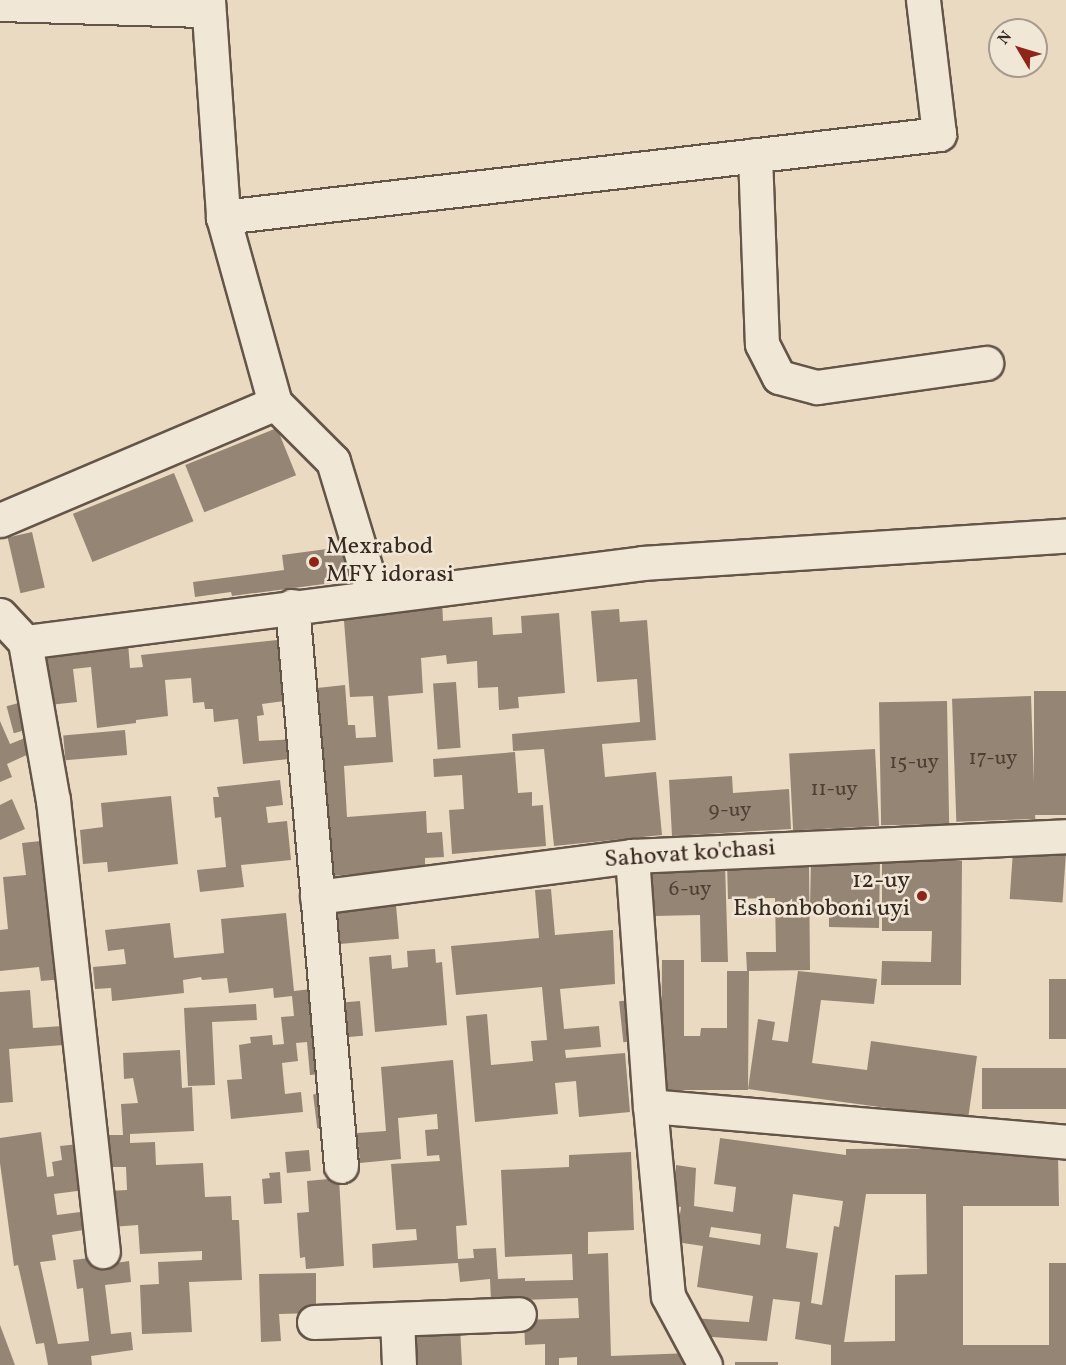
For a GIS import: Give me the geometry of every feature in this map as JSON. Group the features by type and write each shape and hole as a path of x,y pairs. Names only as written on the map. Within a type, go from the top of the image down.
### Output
{"street":[{"path":"223,217 939,134 923,0"},
{"path":"0,4 208,5 223,217 275,403 333,461 374,596"},
{"path":"755,155 762,344 779,377 817,387 986,363"},
{"path":"0,520 275,403"},
{"path":"25,642 292,606 643,564 1066,536"},
{"path":"292,606 341,1166"},
{"path":"0,615 25,642 53,800 103,1251"},
{"name":"Sahovat ko'chasi","path":"317,897 632,855 1066,836"},
{"path":"632,855 650,1106 668,1296 705,1365"},
{"path":"650,1106 1066,1142"},
{"path":"315,1322 519,1314"},
{"path":"397,1319 399,1365"}],"building":[{"path":"277,428 296,475 204,512 185,465"},
{"path":"174,473 193,521 92,562 73,514"},
{"path":"32,532 45,588 20,593 8,538"},
{"name":"Mexrabod MFY idorasi","path":"342,547 347,581 232,596 231,592 195,597 193,582 284,570 282,555"},
{"path":"442,600 443,621 492,617 493,635 522,633 521,616 559,613 565,693 518,697 519,708 499,710 498,687 478,688 477,661 447,664 446,655 421,658 423,693 388,696 393,762 344,766 347,817 426,811 427,833 442,832 444,857 425,858 425,868 332,876 317,688 345,685 348,725 355,725 356,738 376,737 373,696 350,697 343,608"},
{"path":"619,609 620,622 647,620 656,740 602,744 605,777 656,772 662,835 554,846 544,749 513,751 512,734 640,722 637,679 597,682 591,611"},
{"path":"286,639 292,700 262,704 264,715 257,716 259,741 297,739 298,758 243,764 238,719 214,722 213,709 205,709 204,702 193,703 191,678 165,680 168,716 136,720 136,723 97,728 91,667 73,669 77,702 49,705 43,652 128,643 130,668 143,667 141,655"},
{"path":"456,682 461,748 438,749 433,684"},
{"path":"1034,691 1066,691 1066,815 1034,815"},
{"path":"1031,696 1035,819 956,822 952,699"},
{"path":"947,701 949,824 881,825 879,702"},
{"path":"22,702 29,729 14,733 7,706"},
{"path":"0,721 10,744 25,738 31,753 7,764 12,777 0,782"},
{"path":"125,730 127,755 65,760 63,735"},
{"path":"875,749 879,826 793,830 789,754"},
{"path":"515,752 518,793 532,792 532,806 543,805 546,846 452,854 449,810 464,809 462,775 434,777 433,759"},
{"path":"732,776 733,793 789,789 791,829 672,836 669,780"},
{"path":"280,780 283,805 266,807 268,823 287,821 291,860 241,865 244,887 200,892 197,870 226,867 221,817 215,818 213,797 219,797 217,787"},
{"path":"171,796 178,864 108,872 107,862 83,864 80,830 103,827 101,803"},
{"path":"12,799 25,829 0,840 0,805"},
{"path":"50,840 63,979 41,981 39,967 0,971 0,930 8,929 3,877 26,875 22,843"},
{"path":"1013,851 1066,855 1063,903 1010,899"},
{"path":"811,860 880,861 879,928 829,927 829,906 810,906"},
{"name":"12-uy Eshonboboni uyi","path":"882,861 962,861 961,985 881,985 882,961 931,962 932,931 882,931"},
{"path":"809,862 810,970 747,971 746,952 776,952 775,898 728,899 727,863"},
{"path":"725,864 728,962 701,962 700,915 654,916 652,866"},
{"path":"551,889 555,935 613,930 615,984 560,989 564,1029 599,1026 601,1047 565,1050 566,1058 625,1053 630,1112 579,1117 576,1081 555,1083 558,1114 475,1122 466,1016 487,1014 491,1065 533,1061 531,1041 547,1040 542,987 456,995 451,946 539,938 535,890"},
{"path":"396,905 399,939 334,945 331,911"},
{"path":"286,913 294,991 320,988 329,1073 310,1075 307,1042 296,1043 298,1061 282,1063 285,1094 301,1092 303,1112 231,1119 227,1080 242,1079 239,1045 251,1043 250,1037 272,1035 273,1045 284,1044 281,1017 294,1016 292,996 274,998 273,988 229,993 227,978 202,980 201,977 183,980 184,993 112,1001 111,988 95,989 93,967 126,964 124,949 108,951 105,930 170,923 174,958 224,953 221,919"},
{"path":"435,949 436,963 442,962 447,1025 375,1032 369,957 391,955 392,969 408,967 407,951"},
{"path":"662,960 684,960 684,1036 700,1036 701,1028 727,1028 727,971 749,971 748,1090 661,1090"},
{"path":"798,971 877,979 874,1004 821,1000 812,1063 867,1070 871,1041 977,1056 968,1119 748,1089 758,1019 775,1022 772,1040 788,1042"},
{"path":"1049,979 1066,979 1066,1039 1049,1039"},
{"path":"30,990 33,1028 63,1026 64,1045 9,1049 13,1102 0,1103 0,992"},
{"path":"632,1000 636,1041 623,1042 619,1001"},
{"path":"360,1001 363,1036 343,1038 340,1003"},
{"path":"256,1004 257,1020 212,1022 215,1085 188,1086 184,1008"},
{"path":"180,1050 182,1088 192,1087 194,1131 130,1134 130,1143 155,1142 156,1165 203,1163 205,1197 231,1196 232,1220 239,1220 242,1280 189,1282 192,1332 142,1334 140,1285 159,1284 158,1262 202,1260 202,1251 140,1254 138,1225 111,1227 109,1191 127,1190 126,1167 107,1167 105,1135 123,1135 121,1104 138,1103 133,1078 124,1079 123,1053"},
{"path":"453,1060 467,1225 456,1226 458,1259 474,1258 473,1249 496,1248 498,1279 573,1280 572,1254 505,1257 501,1170 569,1167 569,1155 631,1152 634,1230 588,1232 588,1254 608,1253 611,1356 691,1353 692,1365 577,1365 577,1357 559,1358 559,1365 545,1365 545,1344 525,1345 524,1320 579,1318 578,1298 491,1301 490,1279 460,1282 458,1263 373,1268 372,1244 417,1240 416,1229 396,1230 391,1164 440,1161 439,1155 427,1156 425,1130 438,1129 437,1114 398,1118 401,1159 360,1163 357,1133 386,1131 381,1067"},
{"path":"982,1068 1066,1068 1066,1109 982,1109"},
{"path":"326,1093 330,1127 317,1128 313,1095"},
{"path":"41,1132 47,1177 54,1176 52,1162 62,1160 60,1146 79,1144 85,1190 54,1194 57,1215 88,1211 90,1229 52,1235 56,1260 40,1262 58,1344 89,1341 83,1288 77,1289 73,1260 115,1255 116,1263 129,1261 131,1282 105,1285 111,1334 131,1332 133,1350 91,1356 92,1365 48,1365 44,1343 36,1344 18,1265 14,1266 0,1163 0,1138"},
{"path":"720,1138 846,1155 846,1149 1000,1148 1058,1152 1059,1206 963,1206 963,1345 1049,1345 1049,1263 1066,1263 1066,1365 831,1365 831,1345 795,1339 800,1302 773,1299 767,1341 699,1336 692,1318 749,1322 753,1296 697,1287 703,1246 676,1242 681,1207 674,1206 676,1165 696,1168 694,1206 733,1212 736,1187 714,1184","holes":["793,1194 843,1201 839,1227 834,1226 822,1305 811,1303 818,1253 786,1248","866,1194 926,1194 927,1274 895,1275 895,1341 844,1342","711,1227 761,1234 760,1245 709,1237"]},
{"path":"309,1150 311,1171 287,1173 285,1152"},
{"path":"280,1172 282,1203 264,1204 262,1179 270,1178 269,1173"},
{"path":"339,1178 344,1266 306,1269 305,1257 300,1258 297,1213 309,1212 307,1181"},
{"path":"316,1273 316,1313 279,1314 281,1341 261,1342 259,1274"},
{"path":"0,1325 15,1365 0,1365"},
{"path":"460,1327 462,1365 412,1365 410,1330"},
{"path":"735,1362 778,1362 778,1365 735,1365"}],"place":[{"name":"Mexrabod MFY idorasi","path":"314,562"},
{"name":"12-uy Eshonboboni uyi","path":"922,896"}]}
